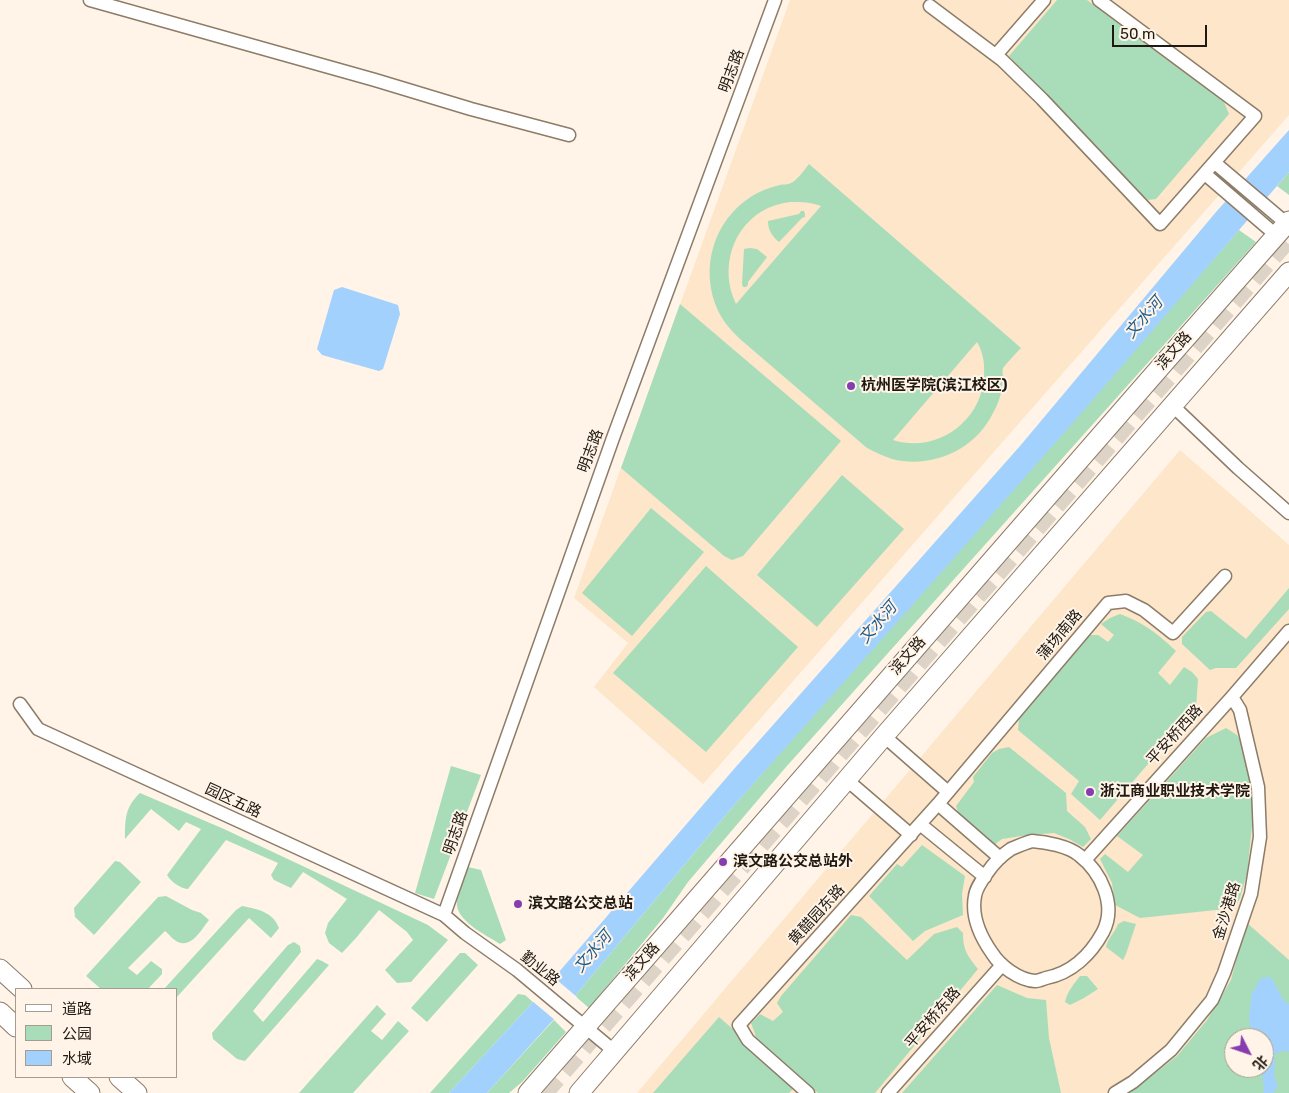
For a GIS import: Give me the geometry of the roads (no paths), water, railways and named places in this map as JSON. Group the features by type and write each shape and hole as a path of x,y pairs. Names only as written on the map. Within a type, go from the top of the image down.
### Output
{"main road":[{"name":"滨文路","path":"528,1093 579,1022 885,682 1278,223"},
{"path":"579,1093 884,736 1289,272"},
{"path":"0,969 21,988"},
{"path":"0,1012 15,1026"},
{"path":"73,1078 90,1093"},
{"path":"120,1078 137,1093"}],"street":[{"path":"90,0 383,82 471,109 569,135"},
{"name":"明志路","path":"444,915 613,438 775,0"},
{"path":"996,55 1044,0"},
{"path":"930,6 1002,60 1042,99 1160,224 1205,174 1219,166 1255,116 1099,0"},
{"path":"1219,166 1278,223"},
{"path":"1205,174 1217,184 1278,223"},
{"path":"1173,406 1238,468 1289,513"},
{"name":"蒲场南路","path":"938,804 1108,603 1126,601 1144,610 1173,633 1225,576"},
{"name":"平安桥西路","path":"1085,860 1289,631"},
{"name":"金沙港路","path":"1115,1093 1133,1082 1171,1050 1212,1000 1224,973 1251,894 1260,837 1258,787 1240,710 1232,697"},
{"name":"园区五路","path":"20,704 38,729 444,915"},
{"path":"884,736 948,792"},
{"path":"847,780 910,835"},
{"path":"938,804 1000,858"},
{"name":"黄醋园东路","path":"808,1093 748,1040 739,1025 938,804"},
{"path":"920,824 984,877"},
{"path":"1032,841 1048,843 1078,854 1099,875 1109,909 1104,929 1095,944 1075,966 1052,977 1036,981 1007,970 997,960 978,930 974,915 975,895 984,877 1000,858 1010,850 1032,841"},
{"name":"勤业路","path":"444,915 517,970 614,1051"},
{"name":"平安桥东路","path":"888,1093 1002,964"}],"water":[{"name":"文水河","path":"1289,130 1289,172 1078,417 730,810 575,996 487,1093 449,1093 533,1002 734,769 1020,446 1216,212"},
{"path":"342,287 398,305 400,314 383,369 379,371 322,355 317,349 334,290"},
{"path":"1271,977 1284,1001 1289,1004 1289,1052 1285,1050 1275,1054 1274,1075 1274,1028 1251,1028 1249,1018 1252,993 1261,978"},
{"path":"1274,1075 1278,1087 1273,1093 1263,1093 1263,1078 1274,1078"}],"tunnel":[{"path":"543,1093 1289,237"}],"place":[{"name":"杭州医学院(滨江校区)","path":"851,386"},
{"name":"浙江商业职业技术学院","path":"1090,792"},
{"name":"滨文路公交总站外","path":"723,862"},
{"name":"滨文路公交总站","path":"518,904"}]}
